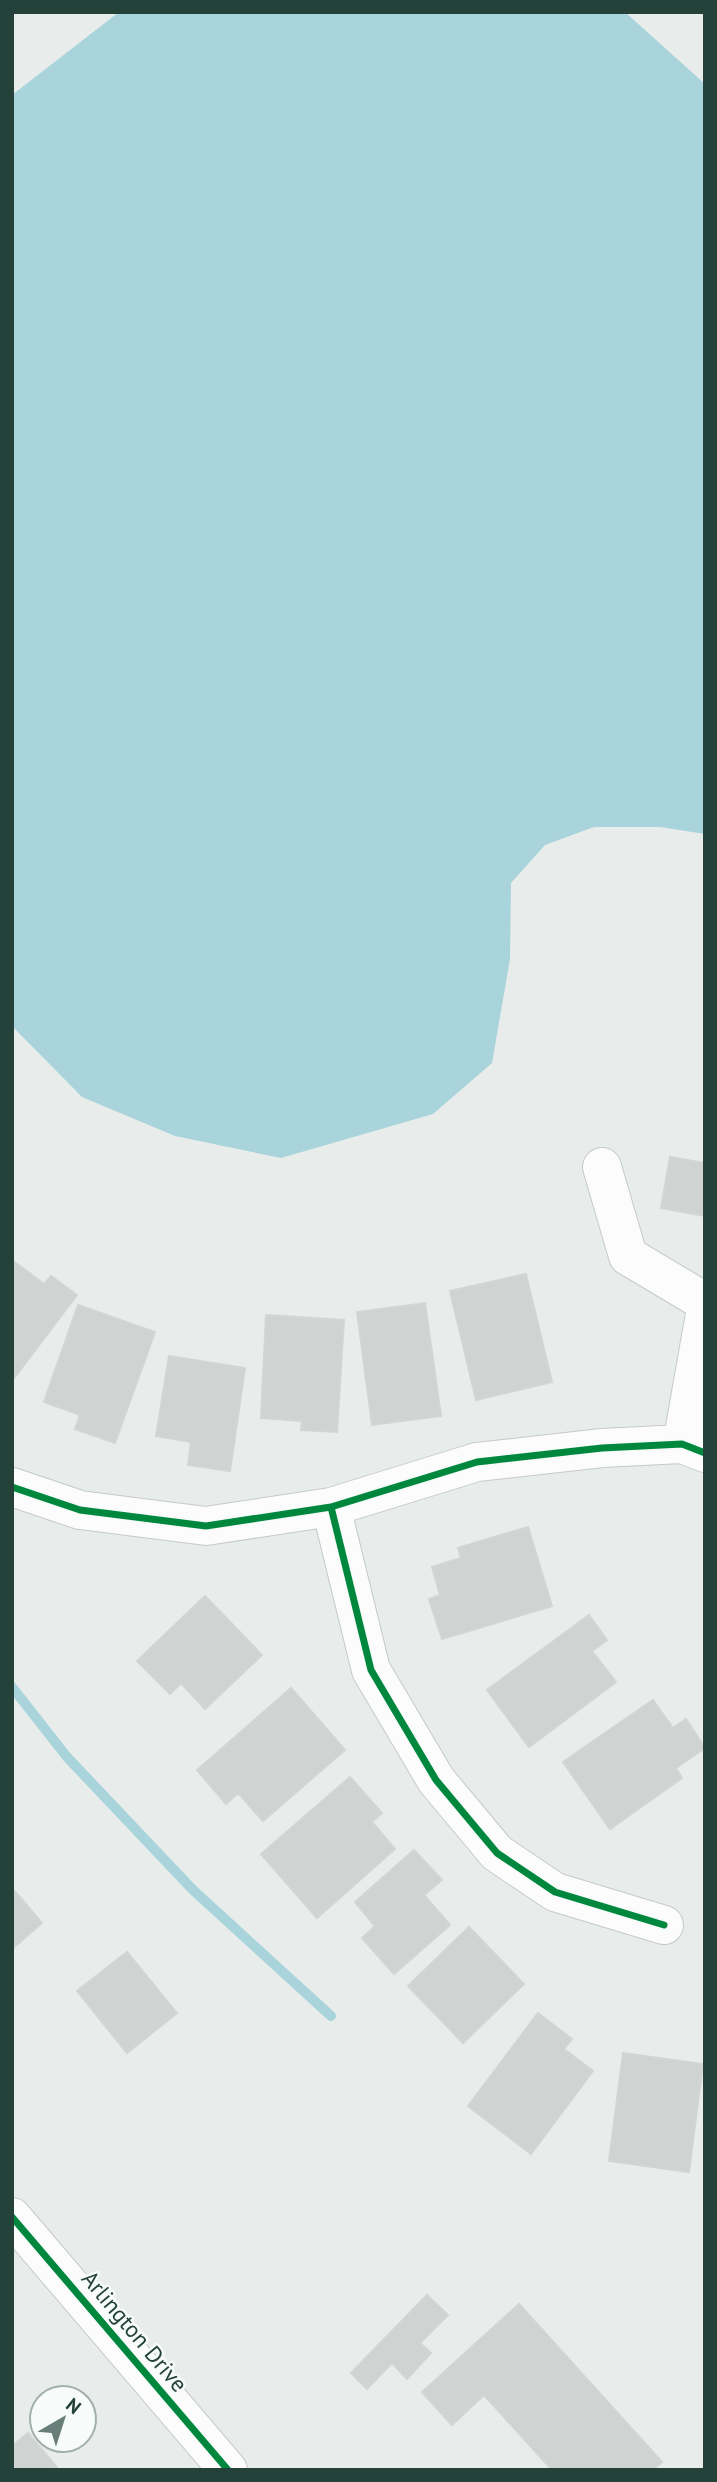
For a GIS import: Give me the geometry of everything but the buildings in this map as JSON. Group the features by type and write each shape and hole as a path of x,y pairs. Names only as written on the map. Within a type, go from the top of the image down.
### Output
{"street":[{"path":"601,1167 628,1256 705,1302"},
{"path":"16,1499 80,1510 206,1525 331,1507 477,1462 601,1448 693,1449 705,1314"},
{"path":"331,1507 371,1670 436,1780 497,1853 555,1892 664,1925"},
{"name":"Arlington Drive","path":"12,2217 228,2470"}],"water":[{"path":"119,12 625,12 705,84 705,834 660,827 594,827 545,845 511,883 510,959 492,1063 433,1114 281,1158 175,1136 82,1097 12,1026 12,95"}],"waterway":[{"path":"12,1687 67,1757 193,1890 331,2016"}],"cycle path":[{"path":"12,1487 80,1510 206,1526 331,1507 477,1462 602,1448 682,1444 705,1453"},
{"path":"331,1507 371,1670 436,1780 497,1853 555,1892 664,1925"},
{"path":"12,2217 228,2470"}]}
